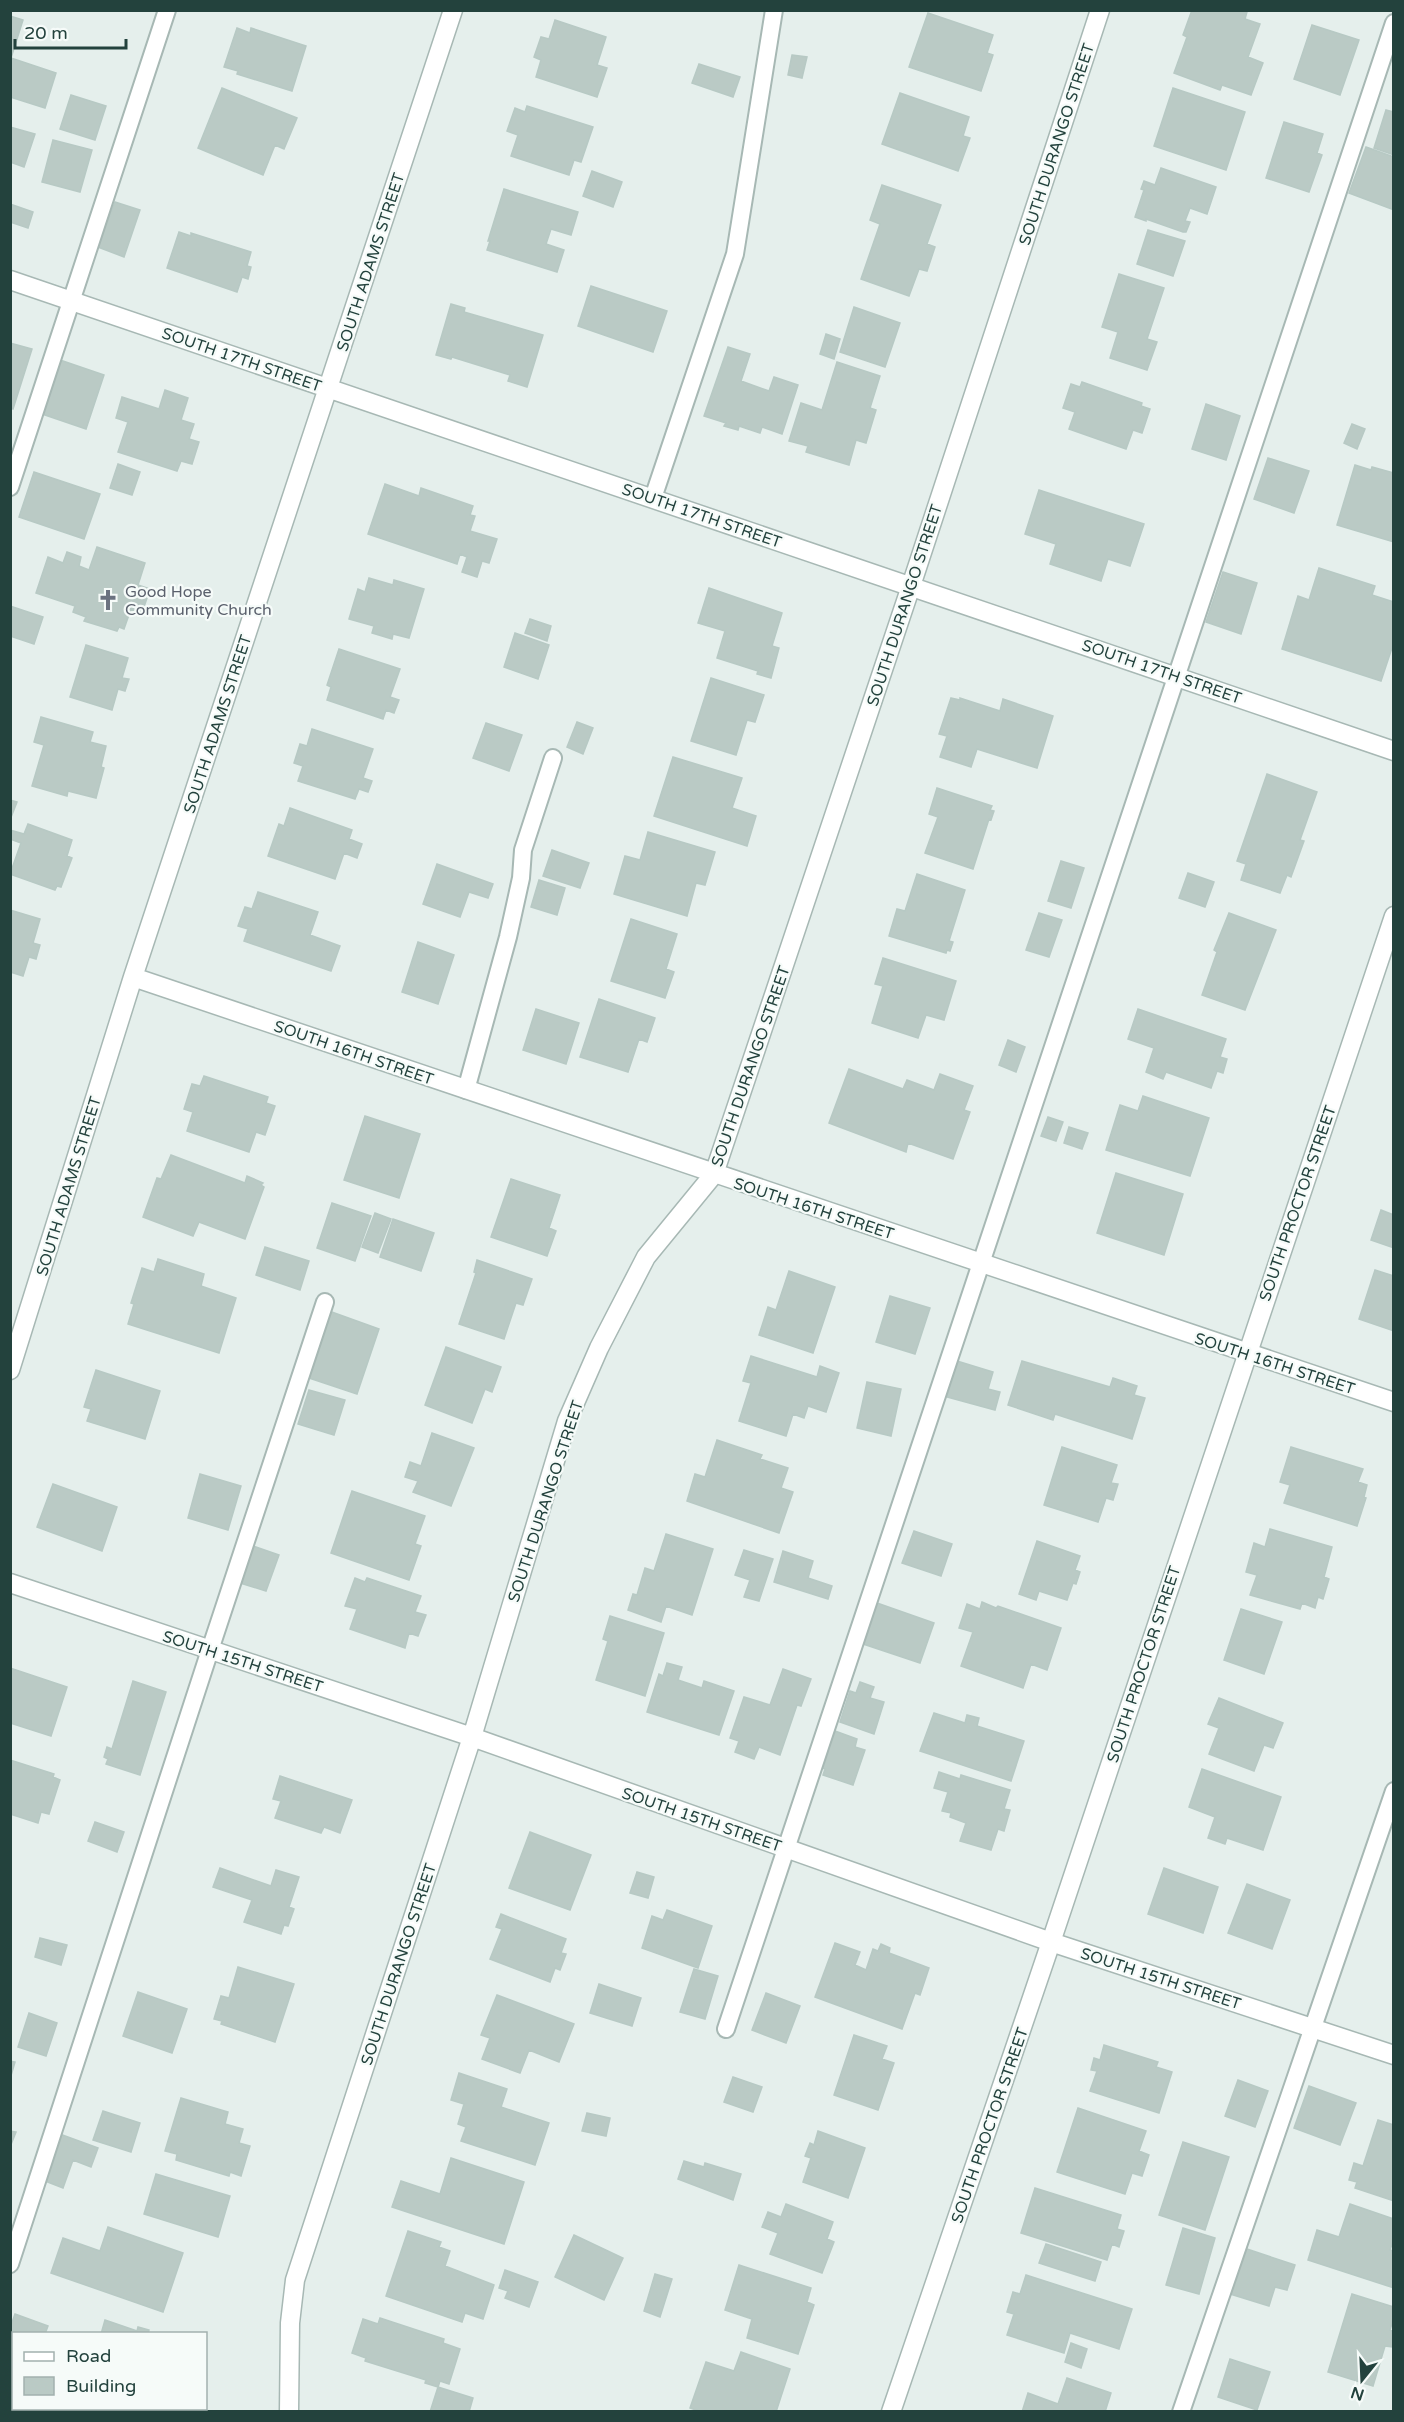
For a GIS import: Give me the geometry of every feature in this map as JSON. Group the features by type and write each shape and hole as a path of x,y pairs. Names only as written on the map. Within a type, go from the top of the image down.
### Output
{"street":[{"name":"SOUTH ADAMS STREET","path":"10,1370 133,977 453,10"},
{"name":"SOUTH DURANGO STREET","path":"289,2412 290,2323 295,2280 472,1737 567,1421 599,1348 646,1257 714,1174 911,586 1100,10"},
{"name":"SOUTH 17TH STREET","path":"10,280 1394,751"},
{"name":"SOUTH PROCTOR STREET","path":"891,2412 1051,1942 1394,916"},
{"name":"SOUTH 16TH STREET","path":"133,977 1394,1402"},
{"name":"SOUTH 15TH STREET","path":"10,1583 472,1737 1051,1942 1394,2055"}],"lane":[{"path":"10,487 167,10"},
{"path":"653,498 735,254 774,10"},
{"path":"726,2029 1394,23"},
{"path":"466,1090 511,926 524,850 553,758"},
{"path":"10,2264 325,1302"},
{"path":"1181,2412 1394,1791"}],"building":[{"path":"1192,10 1243,10 1247,12 1245,19 1260,24 1248,57 1263,63 1251,95 1222,85 1220,90 1174,73 1187,37 1183,35"},
{"path":"928,13 993,35 987,53 993,55 981,91 909,67"},
{"path":"10,16 23,20 11,58 56,73 45,108 10,97"},
{"path":"555,20 606,37 597,65 607,68 597,97 536,77 541,60 534,57 541,37 549,39"},
{"path":"1312,25 1359,40 1340,95 1294,79"},
{"path":"237,28 250,33 251,28 306,46 292,91 237,74 238,71 224,67"},
{"path":"792,55 807,57 802,78 788,75"},
{"path":"699,64 740,77 733,97 692,83"},
{"path":"222,88 297,118 284,149 275,145 263,175 198,148"},
{"path":"1173,88 1245,112 1226,170 1154,146"},
{"path":"900,93 969,117 963,136 970,138 958,171 882,144"},
{"path":"71,95 106,106 95,140 60,129"},
{"path":"527,106 593,127 581,162 574,160 569,175 511,156 518,135 507,131 515,108 525,112"},
{"path":"1386,110 1394,112 1394,155 1374,148"},
{"path":"1284,122 1323,134 1317,153 1322,155 1309,192 1266,178"},
{"path":"10,127 35,134 24,167 10,162"},
{"path":"53,140 92,150 80,192 42,182"},
{"path":"1366,147 1394,157 1394,210 1349,193"},
{"path":"1161,168 1216,187 1207,214 1190,208 1185,221 1190,222 1186,232 1135,217 1144,190 1141,189 1144,181 1155,185"},
{"path":"592,171 622,182 613,207 583,196"},
{"path":"882,185 941,205 927,244 935,247 927,271 919,269 909,296 861,279 880,224 870,220"},
{"path":"504,189 578,212 571,235 551,229 546,244 564,250 557,272 487,250"},
{"path":"115,202 140,210 124,257 98,247"},
{"path":"10,204 33,212 28,228 10,222"},
{"path":"1148,230 1185,241 1173,276 1137,264"},
{"path":"179,232 191,236 191,233 251,252 247,266 251,267 248,279 242,277 237,292 167,268"},
{"path":"1119,274 1164,288 1147,339 1157,342 1147,370 1110,358 1118,332 1102,327"},
{"path":"591,286 667,311 653,352 578,326"},
{"path":"451,304 465,308 464,312 543,335 527,387 508,381 510,375 452,357 451,359 436,355"},
{"path":"854,307 900,323 885,367 840,352"},
{"path":"826,334 840,339 834,359 820,354"},
{"path":"10,343 32,349 13,409 10,408"},
{"path":"728,347 750,354 741,381 769,391 774,377 798,385 782,434 762,427 760,433 739,426 738,430 724,426 726,423 704,416"},
{"path":"60,360 104,375 86,429 42,414"},
{"path":"837,362 880,376 870,408 876,410 866,443 856,440 849,465 806,452 808,446 789,441 801,403 822,410"},
{"path":"1082,382 1142,403 1141,406 1150,409 1142,433 1133,430 1126,449 1069,429 1075,412 1063,408 1071,384 1080,387"},
{"path":"165,390 188,398 181,420 194,424 189,439 199,442 192,464 181,461 177,471 118,452 128,422 116,418 122,397 159,409"},
{"path":"1206,404 1240,416 1226,460 1192,449"},
{"path":"1352,424 1365,429 1357,449 1344,443"},
{"path":"1268,458 1309,471 1294,513 1254,499"},
{"path":"118,464 140,472 132,495 110,488"},
{"path":"1355,465 1394,473 1394,542 1337,525"},
{"path":"34,472 100,494 84,539 19,517"},
{"path":"385,484 419,496 421,488 473,506 470,515 475,516 470,531 497,539 489,563 482,561 477,577 462,572 467,557 460,554 457,564 368,534"},
{"path":"1039,490 1144,524 1130,566 1108,559 1101,581 1050,564 1056,544 1025,534"},
{"path":"97,547 145,563 138,585 150,589 142,613 131,609 124,629 119,627 117,631 84,621 86,617 73,612 75,606 36,593 48,557 63,563 67,552 81,557 79,566 89,570"},
{"path":"1319,568 1375,586 1372,595 1394,602 1394,642 1381,681 1282,649 1298,596 1309,600"},
{"path":"1223,572 1257,583 1241,634 1206,622"},
{"path":"369,578 393,585 394,580 424,589 409,638 393,634 392,639 372,633 374,626 349,619 358,589 365,592"},
{"path":"709,588 782,613 772,646 779,648 771,678 757,674 758,671 717,658 725,631 698,623"},
{"path":"10,606 43,617 34,644 10,636"},
{"path":"530,619 551,626 547,641 525,633"},
{"path":"515,633 549,645 538,679 504,667"},
{"path":"86,645 128,658 122,678 129,679 125,691 118,689 112,710 70,697"},
{"path":"339,649 400,669 390,697 399,700 394,713 386,710 383,719 327,700 331,687 327,685"},
{"path":"711,678 764,695 755,722 747,720 736,755 691,741"},
{"path":"951,698 960,700 960,698 1000,711 1003,699 1053,716 1037,768 977,749 971,767 940,757 947,736 939,734"},
{"path":"41,717 93,732 90,742 106,746 101,767 104,768 96,798 68,791 67,796 32,786 44,745 34,742"},
{"path":"577,722 593,728 583,754 567,747"},
{"path":"486,723 522,735 509,771 473,758"},
{"path":"312,729 373,749 363,778 372,781 368,792 359,789 355,799 298,781 303,766 294,763 300,744 307,746"},
{"path":"673,757 742,778 732,808 756,816 747,846 654,816"},
{"path":"1267,774 1317,792 1300,840 1304,841 1291,877 1287,875 1280,893 1241,880 1246,864 1237,861"},
{"path":"937,788 992,806 990,810 994,811 991,820 989,819 973,869 925,853 938,817 929,814"},
{"path":"10,800 17,802 10,820"},
{"path":"290,808 352,830 349,839 362,844 357,858 344,853 335,879 268,856 279,824 284,826"},
{"path":"28,824 72,840 67,856 72,858 61,887 57,886 55,890 10,874 21,843 10,839 10,830 24,834"},
{"path":"648,832 715,852 705,885 696,883 687,916 614,894 625,856 640,860"},
{"path":"552,850 589,863 580,888 543,876"},
{"path":"1061,861 1084,868 1071,908 1048,901"},
{"path":"437,864 493,884 488,898 469,892 460,917 423,904"},
{"path":"1188,873 1214,882 1205,907 1179,898"},
{"path":"917,874 965,890 949,941 953,942 950,951 947,950 946,953 889,936 897,909 905,911"},
{"path":"539,880 565,888 557,915 531,907"},
{"path":"258,892 318,912 310,935 340,946 331,971 244,941 248,929 238,926 245,907 252,909"},
{"path":"10,910 40,919 33,943 40,945 36,959 29,957 23,976 10,972"},
{"path":"1039,913 1062,920 1049,957 1026,950"},
{"path":"1229,913 1276,930 1245,1010 1202,995 1217,952 1214,950"},
{"path":"631,919 677,934 666,969 674,972 665,998 611,981"},
{"path":"418,942 454,955 438,1004 402,992"},
{"path":"883,958 956,981 944,1020 926,1015 918,1038 872,1023 883,986 875,984"},
{"path":"599,999 655,1018 647,1042 639,1039 628,1072 580,1057"},
{"path":"536,1009 579,1023 566,1064 523,1050"},
{"path":"1138,1009 1226,1039 1220,1057 1227,1059 1223,1073 1217,1071 1211,1088 1166,1072 1163,1079 1146,1072 1154,1048 1128,1039"},
{"path":"1008,1040 1025,1047 1016,1072 999,1065"},
{"path":"849,1069 903,1089 907,1080 934,1090 940,1074 973,1086 964,1110 970,1112 953,1159 908,1143 906,1152 829,1123"},
{"path":"204,1076 268,1097 266,1103 275,1106 265,1135 256,1132 249,1152 187,1131 193,1112 184,1109 192,1084 200,1086"},
{"path":"1143,1096 1209,1118 1190,1176 1106,1150 1120,1105 1138,1111"},
{"path":"365,1116 420,1134 399,1198 344,1180"},
{"path":"1048,1117 1063,1122 1056,1141 1041,1136"},
{"path":"1069,1127 1088,1133 1082,1149 1064,1143"},
{"path":"171,1155 245,1183 247,1176 263,1183 261,1185 264,1187 245,1239 199,1222 193,1236 143,1217 157,1178 161,1179"},
{"path":"1116,1173 1183,1194 1164,1255 1097,1233"},
{"path":"511,1179 560,1195 549,1228 556,1231 547,1256 491,1237"},
{"path":"332,1203 371,1216 355,1261 317,1248"},
{"path":"1381,1210 1394,1215 1394,1248 1371,1240"},
{"path":"375,1213 391,1219 378,1253 362,1247"},
{"path":"393,1219 434,1233 421,1271 380,1257"},
{"path":"265,1247 309,1261 300,1290 256,1275"},
{"path":"158,1259 204,1274 201,1286 236,1298 219,1353 128,1324 134,1304 131,1303 142,1268 154,1272"},
{"path":"477,1260 532,1279 523,1305 516,1303 504,1339 459,1324 476,1273 474,1272"},
{"path":"1375,1270 1394,1276 1394,1331 1359,1319"},
{"path":"789,1271 835,1287 813,1353 759,1335 768,1307 776,1310"},
{"path":"890,1296 930,1308 915,1354 876,1342"},
{"path":"329,1311 379,1329 357,1394 306,1377"},
{"path":"446,1347 501,1367 492,1392 485,1389 472,1423 425,1405"},
{"path":"751,1356 817,1377 820,1366 839,1373 826,1412 808,1406 804,1418 793,1414 786,1436 739,1421 751,1383 743,1381"},
{"path":"957,1361 993,1372 988,1389 1000,1392 995,1410 947,1397"},
{"path":"1022,1361 1110,1387 1113,1378 1137,1386 1134,1395 1145,1398 1132,1439 1055,1414 1053,1420 1008,1405"},
{"path":"96,1370 160,1391 145,1439 87,1421 91,1409 84,1407"},
{"path":"867,1382 901,1389 891,1436 857,1428"},
{"path":"309,1390 345,1400 334,1435 298,1424"},
{"path":"432,1433 474,1448 451,1506 413,1492 418,1481 405,1477 410,1462 421,1466"},
{"path":"717,1440 762,1455 760,1459 788,1468 781,1488 793,1492 779,1533 687,1501 695,1474 705,1477"},
{"path":"1062,1447 1117,1465 1111,1483 1118,1484 1113,1500 1106,1498 1098,1522 1044,1505"},
{"path":"1291,1447 1363,1469 1358,1482 1367,1485 1364,1497 1366,1498 1357,1526 1284,1503 1290,1485 1280,1482"},
{"path":"200,1474 241,1486 228,1530 188,1518"},
{"path":"53,1484 117,1507 102,1551 37,1527"},
{"path":"352,1491 425,1516 415,1544 421,1546 409,1580 331,1553"},
{"path":"1270,1529 1332,1547 1324,1577 1329,1579 1323,1599 1318,1597 1315,1608 1302,1603 1300,1609 1250,1595 1257,1575 1246,1572 1254,1543 1265,1547"},
{"path":"914,1531 952,1544 941,1576 902,1563"},
{"path":"666,1534 713,1549 692,1615 666,1606 661,1622 628,1610 633,1594 637,1595 645,1568 654,1571"},
{"path":"1037,1541 1080,1556 1075,1570 1080,1572 1067,1600 1039,1591 1036,1600 1019,1594"},
{"path":"253,1546 279,1555 266,1591 240,1583"},
{"path":"744,1550 773,1559 759,1601 744,1597 750,1580 735,1575"},
{"path":"783,1551 813,1561 808,1578 832,1586 828,1599 774,1582"},
{"path":"355,1578 365,1582 367,1578 421,1596 415,1612 426,1615 418,1636 409,1633 405,1648 350,1629 357,1609 345,1606"},
{"path":"982,1602 1061,1628 1047,1670 1031,1664 1023,1688 961,1666 973,1632 959,1628 967,1604 980,1609"},
{"path":"877,1603 934,1623 920,1663 863,1644"},
{"path":"1241,1609 1282,1622 1264,1674 1224,1660"},
{"path":"610,1616 664,1633 645,1696 596,1680 608,1641 603,1639"},
{"path":"667,1663 682,1667 678,1680 702,1688 704,1681 734,1691 719,1735 647,1712 659,1674 663,1676"},
{"path":"10,1668 67,1687 51,1736 10,1723"},
{"path":"783,1669 811,1679 801,1706 797,1705 780,1755 759,1747 754,1759 735,1752 739,1741 730,1738 744,1697 770,1705"},
{"path":"133,1681 166,1692 140,1775 106,1764 108,1759 104,1757 107,1747 112,1749"},
{"path":"860,1682 874,1687 870,1698 884,1702 874,1734 840,1722 850,1691 856,1693"},
{"path":"1219,1698 1283,1723 1273,1748 1264,1745 1254,1771 1209,1754 1219,1728 1208,1724"},
{"path":"934,1713 965,1723 967,1715 979,1718 977,1726 1024,1741 1011,1781 920,1751"},
{"path":"835,1731 857,1739 855,1747 865,1750 853,1785 823,1775 825,1769 815,1765 824,1738 832,1740"},
{"path":"10,1760 54,1774 53,1777 60,1780 49,1814 41,1812 38,1823 10,1814"},
{"path":"1202,1769 1281,1797 1263,1850 1227,1838 1225,1844 1208,1838 1215,1817 1189,1807"},
{"path":"939,1772 960,1779 961,1775 1010,1790 1004,1809 1010,1810 1004,1831 998,1829 991,1850 960,1841 966,1823 950,1817 951,1813 942,1811 948,1792 934,1788"},
{"path":"280,1776 352,1800 340,1833 324,1827 321,1833 275,1818 281,1801 273,1799"},
{"path":"95,1822 124,1832 117,1852 88,1841"},
{"path":"530,1832 591,1855 570,1910 509,1888"},
{"path":"220,1868 271,1886 276,1870 299,1877 289,1907 294,1909 288,1926 284,1925 281,1934 244,1922 252,1900 213,1887"},
{"path":"1164,1868 1218,1887 1203,1933 1148,1914"},
{"path":"637,1872 654,1877 648,1898 630,1893"},
{"path":"1247,1884 1290,1900 1272,1949 1228,1933"},
{"path":"667,1910 712,1926 698,1968 642,1948 652,1916 663,1920"},
{"path":"501,1914 566,1939 561,1953 566,1954 560,1970 555,1968 550,1982 490,1959 502,1929 496,1927"},
{"path":"40,1938 67,1945 61,1965 35,1957"},
{"path":"835,1943 860,1952 855,1965 866,1970 873,1949 878,1951 881,1944 890,1948 889,1953 929,1968 920,1995 915,1993 902,2029 815,1997"},
{"path":"238,1967 294,1984 275,2042 221,2024 222,2021 214,2019 221,1996 229,1998"},
{"path":"694,1969 718,1976 705,2019 680,2012"},
{"path":"599,1984 641,1998 632,2026 590,2013"},
{"path":"138,1992 187,2009 172,2053 123,2036"},
{"path":"766,1993 800,2006 786,2043 752,2030"},
{"path":"497,1995 574,2024 559,2062 529,2050 520,2073 482,2059 490,2038 481,2035"},
{"path":"29,2013 57,2023 46,2056 18,2047"},
{"path":"854,2035 887,2046 882,2059 894,2063 878,2110 834,2095"},
{"path":"1104,2045 1158,2062 1156,2067 1172,2072 1159,2113 1090,2091 1097,2071 1091,2070 1094,2058 1100,2060"},
{"path":"10,2061 15,2062 10,2079"},
{"path":"459,2073 507,2089 501,2107 549,2123 535,2165 461,2141 466,2127 458,2124 464,2104 451,2100"},
{"path":"733,2077 762,2087 753,2112 724,2102"},
{"path":"1238,2080 1268,2091 1255,2127 1225,2116"},
{"path":"1309,2086 1356,2103 1340,2145 1294,2128"},
{"path":"181,2098 228,2112 225,2124 243,2129 239,2143 250,2146 241,2176 230,2172 229,2176 176,2160 177,2154 165,2151"},
{"path":"1078,2108 1146,2131 1139,2151 1149,2155 1142,2176 1132,2173 1125,2194 1057,2172"},
{"path":"103,2111 140,2123 131,2152 93,2140"},
{"path":"587,2113 610,2118 606,2136 582,2131"},
{"path":"1378,2120 1394,2125 1394,2201 1355,2188 1357,2182 1349,2180 1354,2163 1363,2166"},
{"path":"10,2131 16,2132 10,2147"},
{"path":"818,2131 865,2148 848,2198 803,2182 811,2158 805,2156 810,2143 814,2145"},
{"path":"57,2133 98,2148 91,2167 73,2160 63,2188 40,2179"},
{"path":"1183,2142 1229,2157 1205,2230 1159,2215"},
{"path":"451,2158 524,2182 504,2244 392,2207 401,2181 440,2194"},
{"path":"684,2161 704,2167 705,2163 741,2174 733,2200 678,2179"},
{"path":"156,2174 230,2196 218,2237 144,2214"},
{"path":"1035,2188 1121,2215 1117,2229 1124,2231 1119,2247 1112,2244 1107,2260 1021,2233"},
{"path":"786,2204 833,2222 827,2239 834,2242 822,2273 770,2254 778,2233 762,2227 768,2212 781,2217"},
{"path":"1350,2204 1394,2219 1394,2239 1390,2250 1394,2251 1394,2288 1308,2260 1317,2230 1339,2237"},
{"path":"108,2227 183,2253 163,2312 51,2273 63,2238 100,2251"},
{"path":"1183,2228 1215,2238 1199,2294 1166,2285"},
{"path":"408,2231 441,2242 439,2247 450,2251 445,2266 494,2285 483,2319 465,2313 462,2322 386,2296"},
{"path":"574,2235 623,2258 604,2300 555,2277"},
{"path":"1046,2244 1101,2262 1095,2281 1039,2263"},
{"path":"1244,2248 1295,2265 1287,2290 1275,2287 1269,2306 1230,2294"},
{"path":"739,2265 811,2288 807,2302 814,2305 798,2354 747,2338 752,2319 725,2310"},
{"path":"505,2270 538,2282 529,2307 505,2298 508,2291 499,2288"},
{"path":"655,2274 672,2279 660,2317 644,2311"},
{"path":"1026,2275 1132,2309 1119,2349 1070,2333 1064,2353 1007,2335 1014,2314 1007,2312 1013,2292 1020,2294"},
{"path":"1352,2294 1394,2307 1390,2330 1394,2332 1394,2341 1392,2347 1385,2346 1373,2386 1328,2372"},
{"path":"15,2314 48,2326 46,2332 12,2332 12,2360 10,2360 10,2328"},
{"path":"380,2318 444,2339 443,2343 460,2349 449,2384 440,2381 438,2387 425,2383 426,2380 365,2361 366,2358 352,2353 363,2319 378,2324"},
{"path":"105,2320 137,2331 138,2327 149,2330 148,2332 102,2332"},
{"path":"1071,2343 1087,2349 1081,2368 1065,2362"},
{"path":"741,2352 790,2369 776,2412 702,2412 690,2408 706,2362 734,2371"},
{"path":"1230,2359 1270,2372 1257,2410 1218,2397"},
{"path":"1067,2378 1111,2393 1105,2412 1022,2412 1028,2393 1058,2404"},
{"path":"438,2387 473,2398 469,2412 430,2412"}],"place":[{"name":"Good Hope Community Church","path":"108,600"}]}
